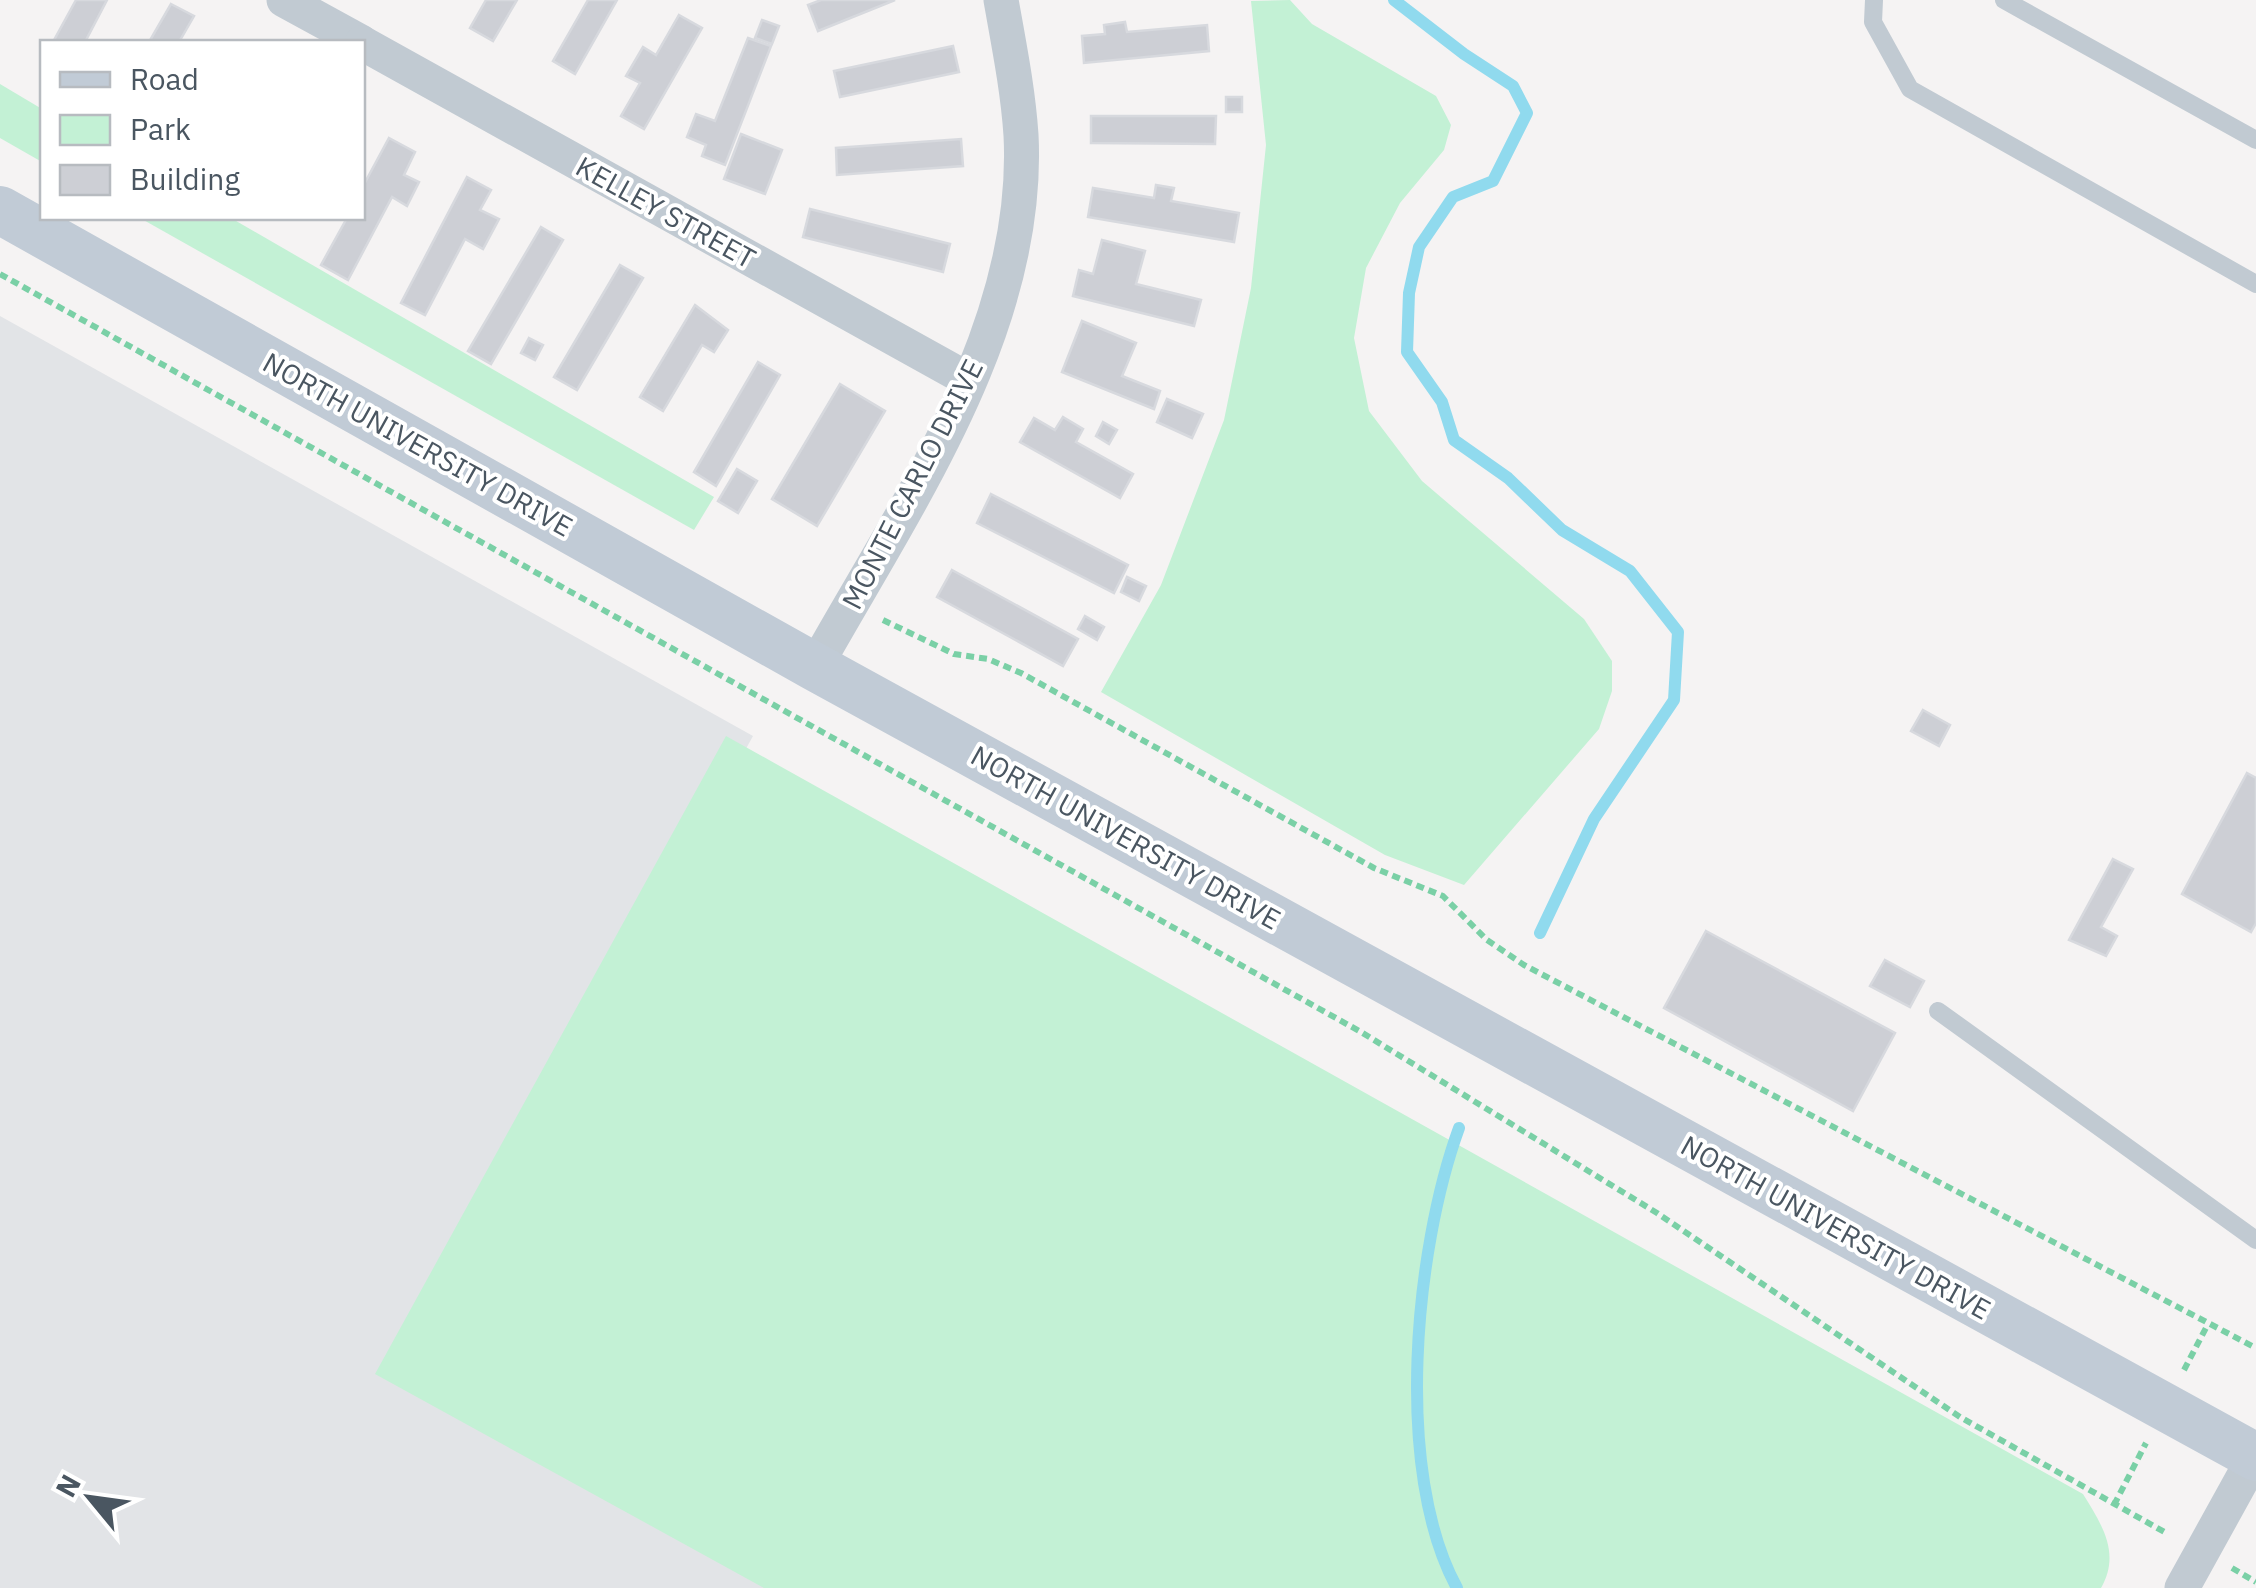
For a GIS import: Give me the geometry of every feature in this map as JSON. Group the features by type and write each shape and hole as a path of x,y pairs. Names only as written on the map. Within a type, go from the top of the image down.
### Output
{"main road":[{"name":"NORTH UNIVERSITY DRIVE","path":"0,210 816,667 2256,1456"}],"street":[{"name":"KELLEY STREET","path":"284,0 357,40"},
{"name":"MONTE CARLO DRIVE","path":"816,667 969,380 1002,286 1017,209 1021,137 1001,0"},
{"name":"KELLEY STREET","path":"365,45 969,380"},
{"path":"2182,1588 2256,1456"}],"lane":[{"path":"1874,0 1873,22 1910,89 2256,284"},
{"path":"2004,0 2256,140"},
{"path":"1938,1011 2256,1240"}],"path":[{"path":"0,274 1360,1032 1657,1213 1960,1417 2114,1504"},
{"path":"851,603 954,654 988,659 1020,673 1374,868 1443,896 1488,940 1524,965 2256,1348"}],"shaded area":[{"path":"0,316 753,736 404,1370 794,1588 0,1588"}],"green space":[{"path":"1290,0 1312,24 1436,96 1451,125 1444,150 1400,203 1366,268 1354,338 1369,411 1422,481 1584,619 1612,661 1612,691 1599,729 1464,885 1385,855 1101,692 1161,585 1224,420 1251,288 1266,145 1251,1"},
{"path":"0,84 40,108 40,161 0,138"},
{"path":"144,220 234,220 714,497 694,530"},
{"path":"726,736 2083,1494 2107,1540 2109,1563 2101,1588 764,1588 375,1374"}],"building":[{"path":"76,0 107,0 86,40 54,40"},
{"path":"486,0 517,0 493,41 470,28"},
{"path":"588,0 617,0 575,74 553,61"},
{"path":"821,0 895,0 818,31 808,5"},
{"path":"171,4 194,16 180,40 150,40"},
{"path":"679,15 702,28 644,129 621,116 640,83 626,76 643,47 656,55"},
{"path":"762,20 779,26 772,44 755,38"},
{"path":"1125,22 1127,32 1207,25 1209,51 1084,63 1082,36 1105,34 1104,25"},
{"path":"748,38 771,46 725,165 702,156 706,145 687,137 696,114 715,121"},
{"path":"953,46 959,72 840,97 834,71"},
{"path":"1226,97 1242,97 1242,112 1226,112"},
{"path":"1091,116 1216,116 1215,144 1091,143"},
{"path":"741,134 782,150 765,194 724,179"},
{"path":"389,138 415,152 404,175 419,182 407,206 392,197 348,280 321,265 346,220 365,220 365,182"},
{"path":"961,139 963,166 837,175 836,148"},
{"path":"467,177 491,190 480,210 499,219 483,249 465,239 425,315 401,303"},
{"path":"1156,185 1174,188 1171,201 1239,213 1234,242 1088,217 1093,188 1154,198"},
{"path":"810,209 950,244 943,272 803,237"},
{"path":"541,227 563,240 491,364 468,351"},
{"path":"1102,240 1145,251 1136,284 1201,300 1194,326 1073,296 1079,270 1093,274"},
{"path":"620,265 643,278 577,390 554,377"},
{"path":"695,305 728,330 714,352 702,345 663,411 640,397"},
{"path":"1082,321 1136,343 1122,376 1160,391 1154,409 1062,372"},
{"path":"529,338 543,345 535,360 521,353"},
{"path":"758,362 780,375 716,486 694,472"},
{"path":"840,384 885,411 817,526 772,499"},
{"path":"1167,399 1203,414 1192,438 1157,422"},
{"path":"1063,417 1083,429 1076,442 1133,474 1120,498 1020,442 1034,418 1055,430"},
{"path":"1103,422 1117,430 1109,444 1096,436"},
{"path":"737,469 757,481 738,513 718,501"},
{"path":"991,494 1128,565 1114,593 977,523"},
{"path":"952,570 1078,639 1063,666 937,597"},
{"path":"1127,577 1146,586 1139,601 1121,592"},
{"path":"1085,616 1104,627 1097,640 1078,629"},
{"path":"1923,710 1950,725 1939,746 1911,731"},
{"path":"2247,773 2256,778 2256,923 2251,932 2182,894"},
{"path":"2113,859 2133,869 2101,927 2117,936 2106,956 2069,940"},
{"path":"1706,931 1895,1033 1853,1111 1664,1008"},
{"path":"1885,960 1924,981 1910,1007 1870,986"}],"waterway":[{"path":"1394,0 1513,86 1527,113 1493,181 1453,197 1419,247 1409,293 1407,352 1442,402 1454,440 1508,478 1562,530 1630,571 1678,632 1674,700 1594,819 1540,933"},
{"path":"1457,1588 1437,1540 1424,1484 1418,1423 1418,1360 1431,1234 1459,1128"}]}
